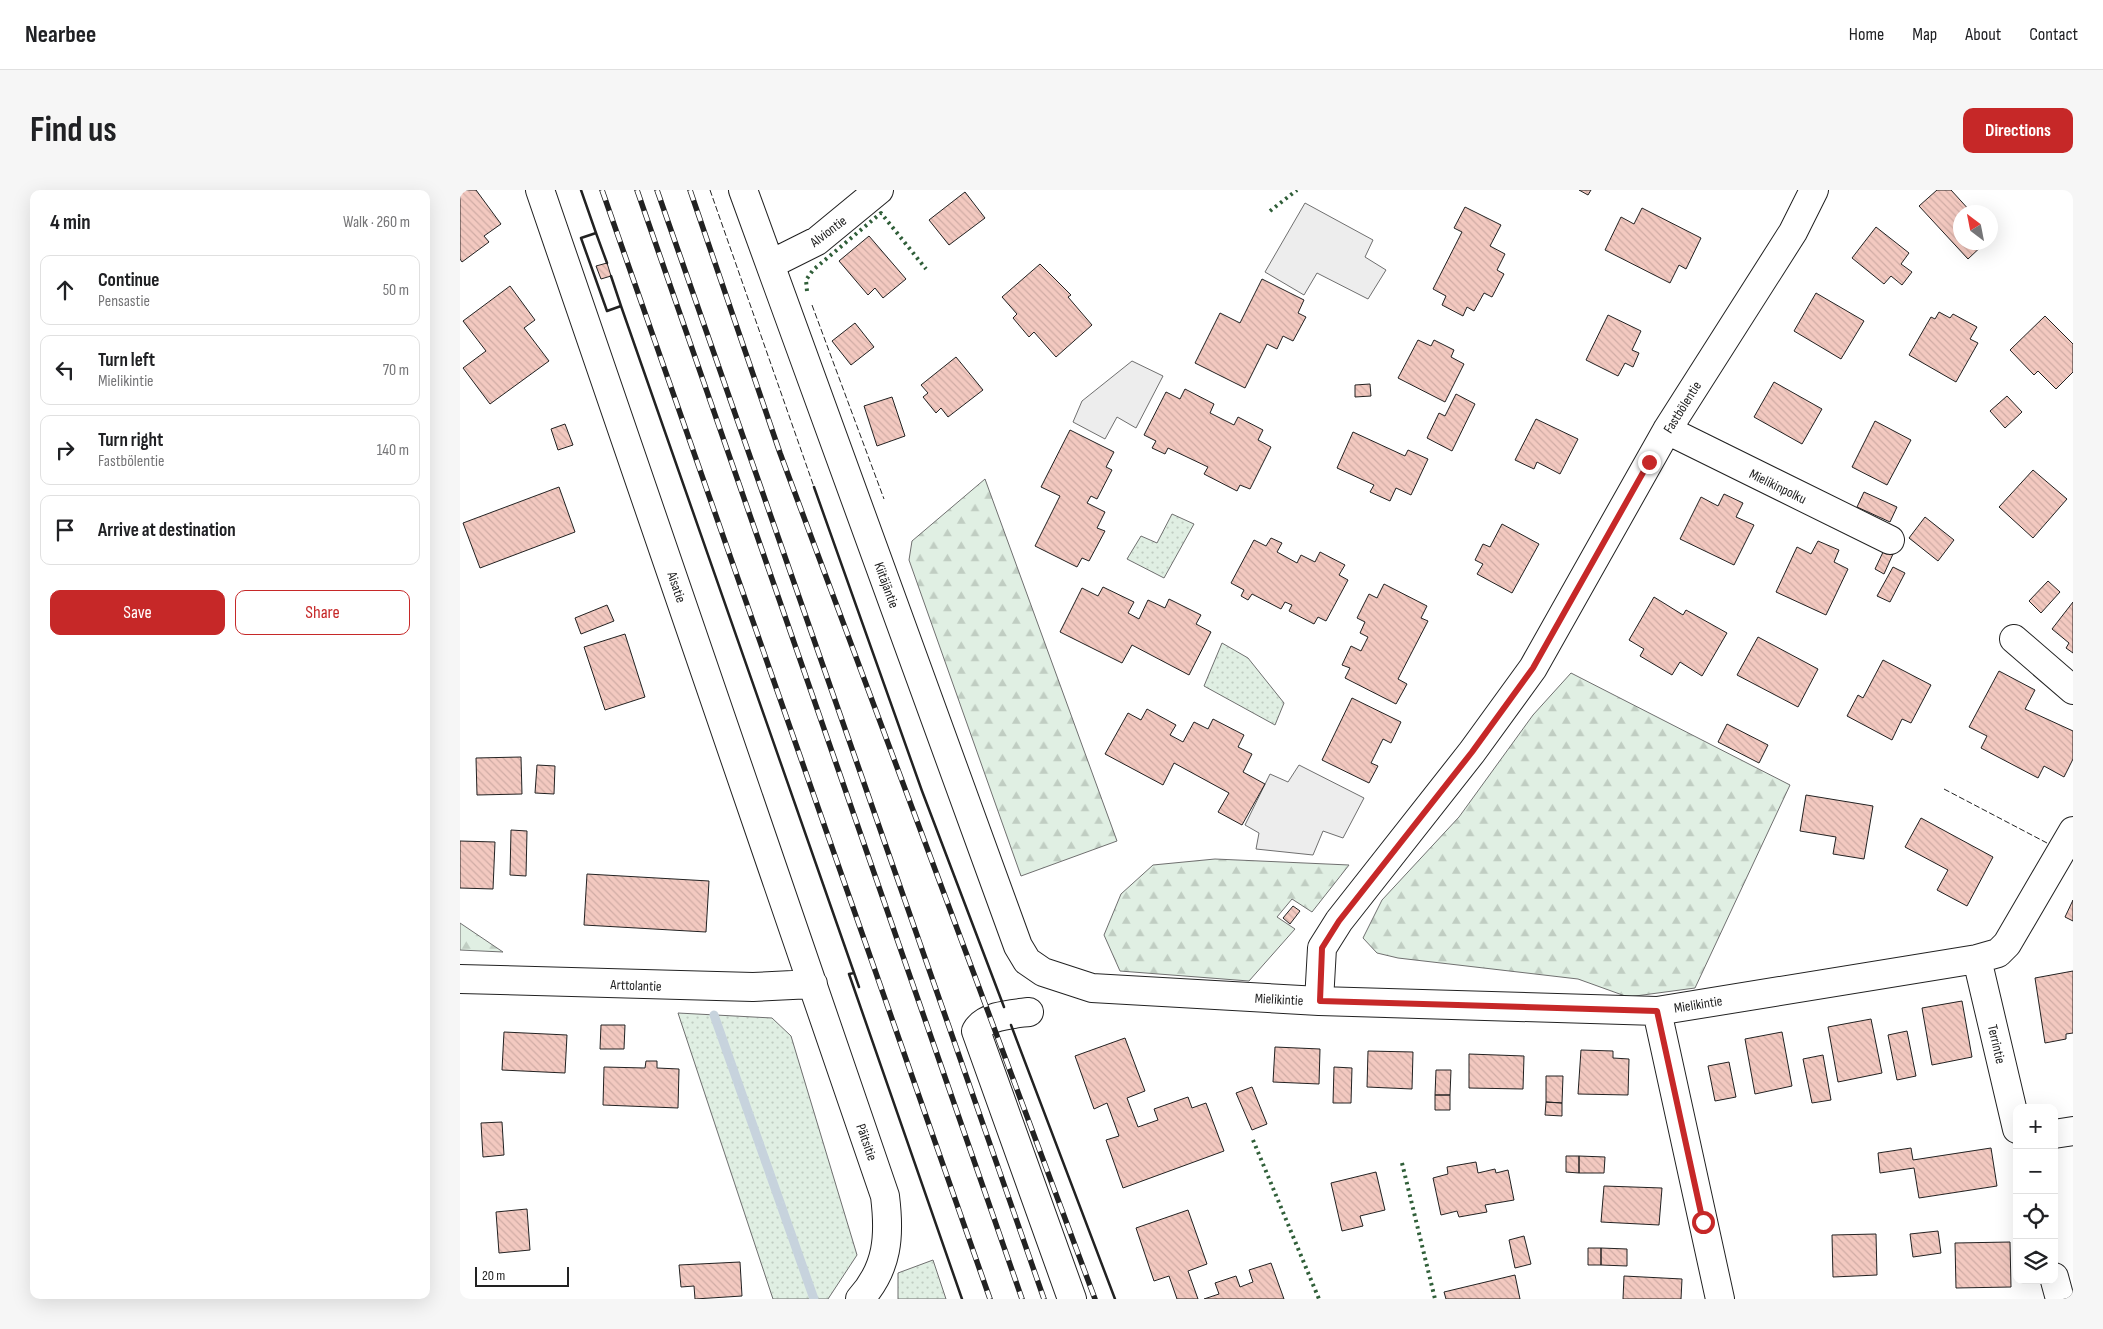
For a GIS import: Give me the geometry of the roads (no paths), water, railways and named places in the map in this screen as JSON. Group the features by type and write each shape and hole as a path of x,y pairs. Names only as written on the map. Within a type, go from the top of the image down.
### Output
{"street":[{"name":"Aisatie","path":"540,190 813,984"},
{"name":"Kiitäjäntie","path":"743,190 1018,946 1027,961 1043,972"},
{"name":"Alviontie","path":"771,264 817,241 879,190"},
{"name":"Fastbölentie","path":"1320,1001 1322,948 1339,921 1472,752 1533,668 1667,430 1720,346 1754,297 1793,232 1814,190"},
{"name":"Mielikinpolku","path":"1667,430 1890,540"},
{"path":"2014,639 2073,690"},
{"name":"Mielikintie","path":"1043,972 1092,988 1320,1001 1657,1011 1977,959 1998,953 2007,944 2073,831"},
{"name":"Terrintie","path":"1977,959 2013,1112"},
{"name":"Arttolantie","path":"460,979 752,987 813,984"},
{"name":"Päitsitie","path":"813,984 885,1196 888,1224 878,1288 860,1299"},
{"path":"1657,1011 1720,1299"},
{"path":"1030,1012 990,1020 980,1025 976,1031 1072,1299"},
{"path":"2058,1133 2073,1131"},
{"path":"2056,1284 2060,1299"}],"waterway":[{"path":"714,1015 814,1299"}],"railway":[{"path":"602,190 990,1299"},
{"path":"637,190 1022,1299"},
{"path":"657,190 1044,1299"},
{"path":"690,190 780,453 1095,1299"}]}
